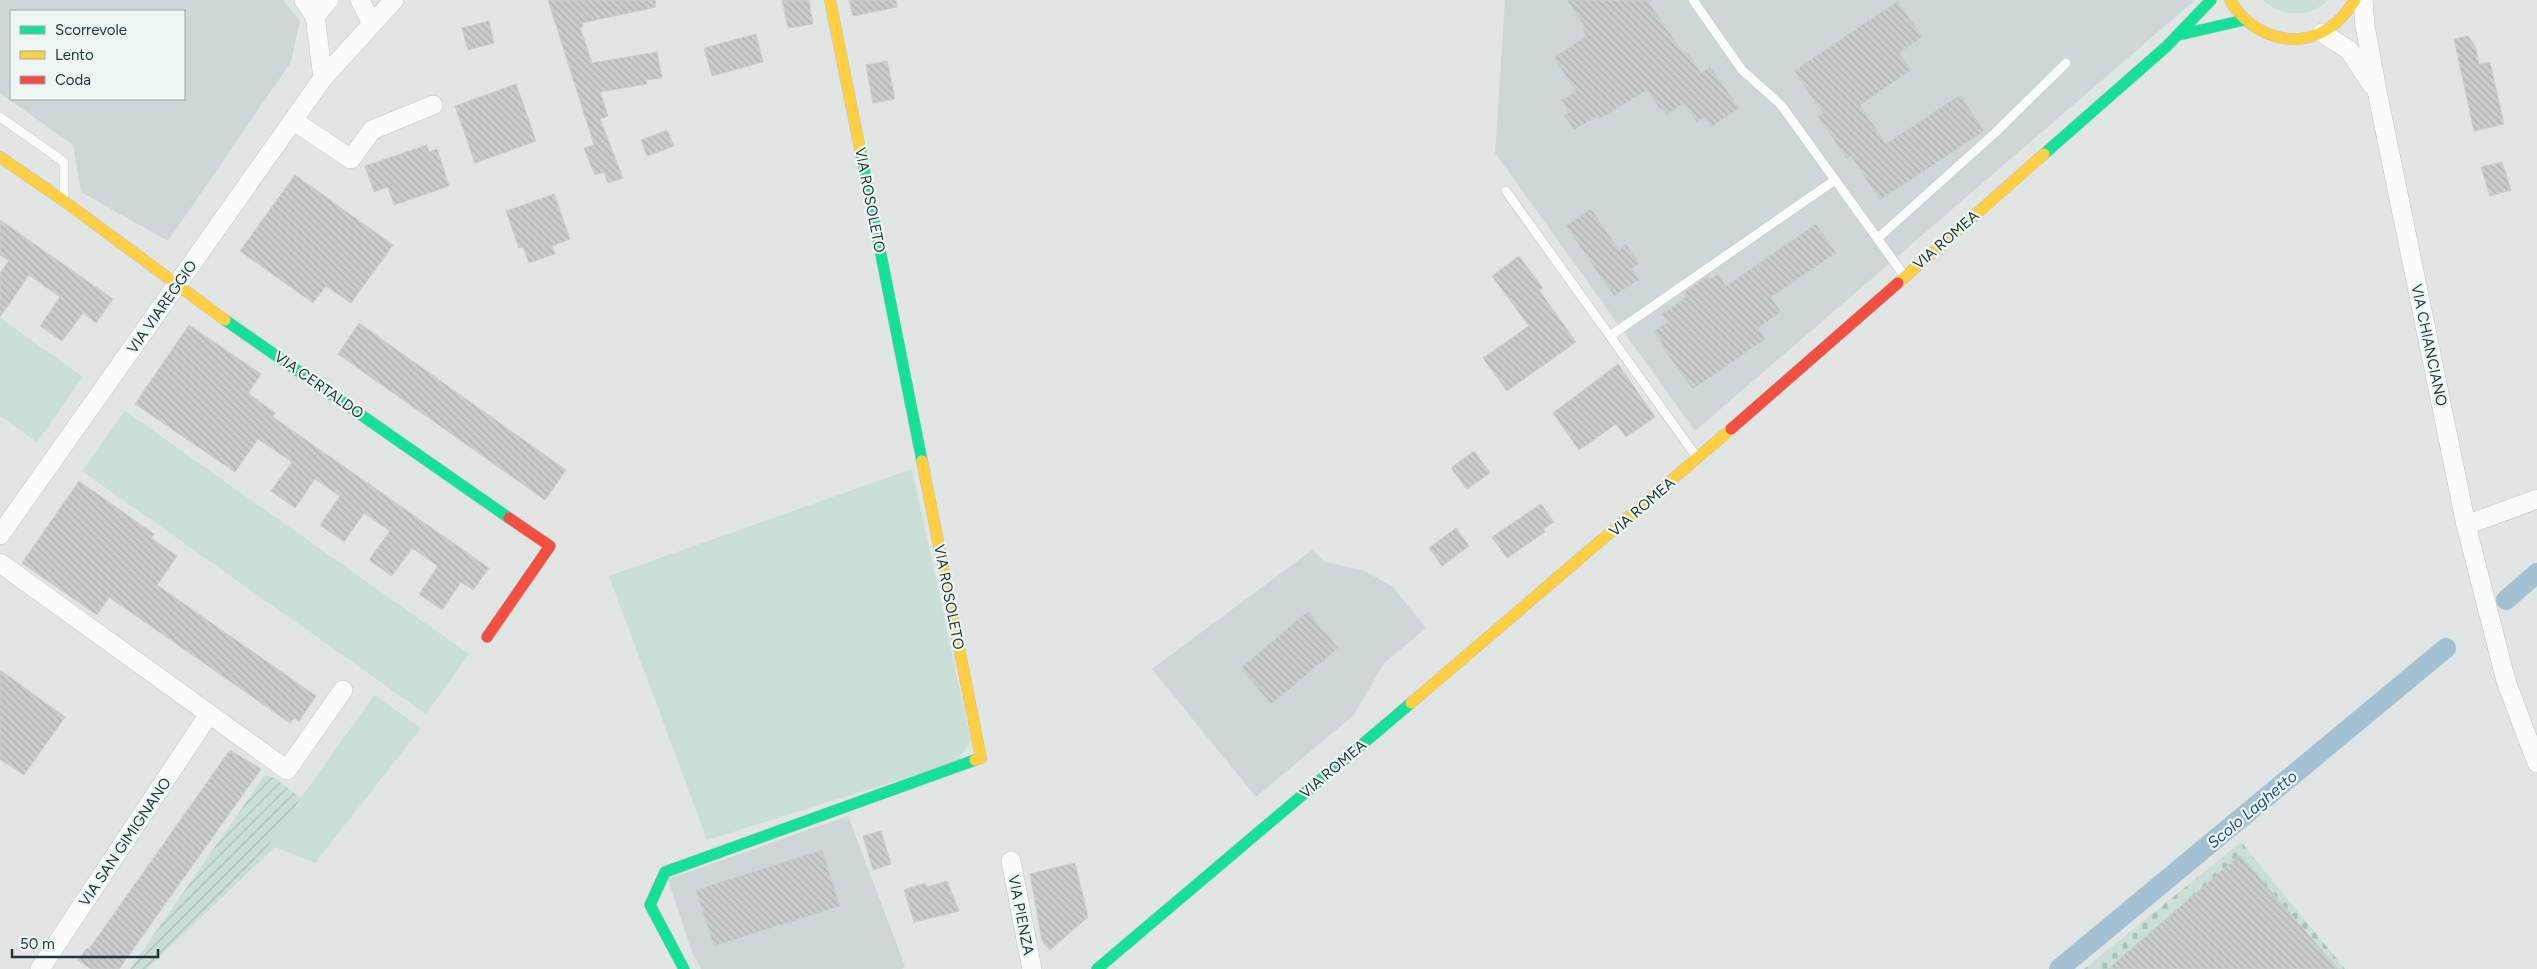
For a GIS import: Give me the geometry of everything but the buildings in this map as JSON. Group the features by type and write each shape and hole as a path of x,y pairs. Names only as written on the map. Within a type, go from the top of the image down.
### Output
{"street":[{"path":"304,0 315,16 323,78"},
{"path":"315,16 329,0"},
{"path":"360,0 372,24"},
{"name":"VIA VIAREGGIO","path":"0,535 323,78 394,0"},
{"name":"VIA ROSOLETO","path":"684,969 650,905 665,872 981,758 830,0"},
{"name":"VIA ROMEA","path":"1097,969 1698,459 2179,35 2211,0"},
{"path":"2230,0 2244,20 2261,32 2281,39 2302,39 2322,33 2342,20 2355,0"},
{"name":"VIA CHIANCIANO","path":"2363,0 2365,26 2377,91 2466,525 2506,681 2537,763"},
{"name":"VIA ROMEA","path":"2179,35 2244,20"},
{"name":"VIA CHIANCIANO","path":"2322,33 2349,50 2377,91"},
{"path":"294,121 351,159 372,130 433,105"},
{"name":"VIA CERTALDO","path":"0,157 64,201 176,286 550,546 487,637"},
{"path":"2466,525 2537,499"},
{"path":"0,564 287,770 343,690"},
{"name":"VIA SAN GIMIGNANO","path":"40,969 210,714"},
{"name":"VIA PIENZA","path":"1011,860 1032,969"}],"lane":[{"path":"1693,0 1742,70 1781,105 1905,276"},
{"path":"1878,238 1996,132 2066,63"},
{"path":"0,117 64,162 64,201"},
{"path":"1610,336 1836,180"},
{"path":"1506,190 1698,459"}],"shaded area":[{"path":"0,0 283,0 300,21 291,62 168,241 81,192 73,145 0,93"},
{"path":"1505,0 2195,0 1695,431 1495,153"},
{"path":"1312,550 1325,562 1365,571 1393,587 1426,628 1384,663 1354,715 1256,797 1152,669"},
{"path":"848,816 905,966 902,969 701,969 691,950 668,879"}],"green space":[{"path":"2263,0 2328,0 2313,10 2296,13 2278,10"},
{"path":"0,318 83,377 37,442 0,416"},
{"path":"125,411 469,654 426,714 82,471"},
{"path":"912,469 971,741 957,762 707,840 609,576"},
{"path":"374,695 421,728 315,863 268,844"},
{"path":"265,775 275,778 301,798 269,844 275,847 147,969 130,969"},
{"path":"2241,842 2345,969 2084,969"}],"waterway":[{"name":"Scolo Laghetto","path":"2506,600 2537,573"},
{"name":"Scolo Laghetto","path":"2059,969 2446,648"}],"traffic: fast":[{"path":"2044,154 2167,46 2211,0"},
{"path":"2179,35 2244,20"},
{"path":"860,149 922,461"},
{"path":"225,320 509,518"},
{"path":"1097,969 1411,703"},
{"path":"684,969 650,905 665,872 975,760"}],"traffic: slow":[{"path":"830,0 860,149"},
{"path":"2230,0 2238,12 2260,30 2287,39 2301,39 2329,28 2344,16 2355,0"},
{"path":"1898,283 2044,154"},
{"path":"0,157 64,201 225,320"},
{"path":"1411,703 1731,429"},
{"path":"922,461 981,758 975,760"}],"traffic: jam":[{"path":"1731,429 1898,283"},
{"path":"487,637 550,546 509,518"}]}
